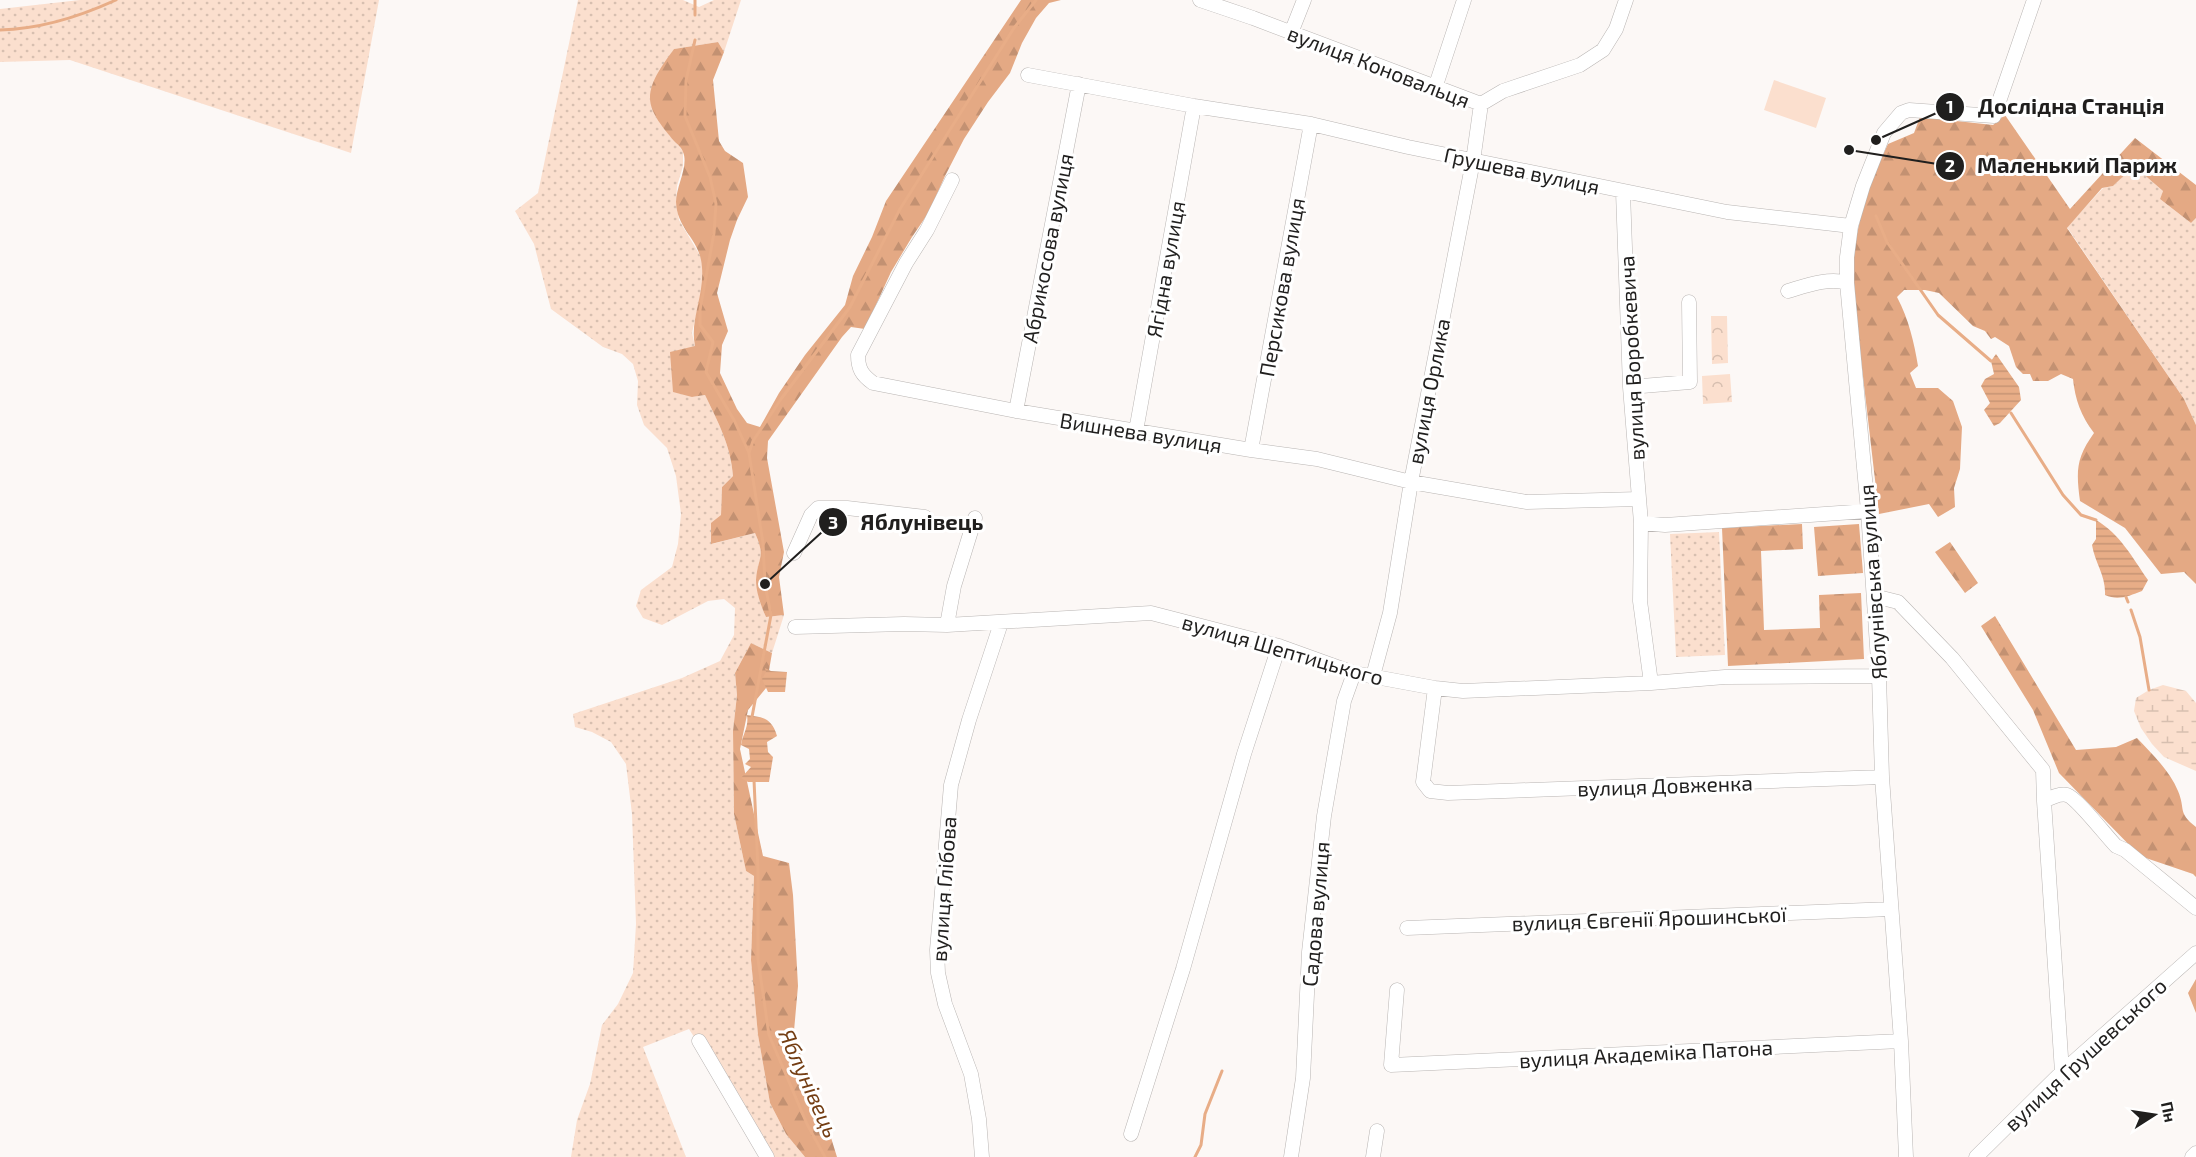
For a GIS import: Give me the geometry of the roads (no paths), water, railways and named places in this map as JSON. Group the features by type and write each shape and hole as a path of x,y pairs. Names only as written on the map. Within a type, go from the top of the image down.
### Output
{"street":[{"name":"вулиця Коновальця","path":"1200,0 1481,105 1503,91 1580,65 1603,50 1616,29 1626,0"},
{"path":"1291,33 1304,0"},
{"path":"1435,88 1464,0"},
{"name":"Яблунівська вулиця","path":"1906,1157 1901,1041 1882,777 1874,596 1847,283 1847,257 1851,226 1863,186 1884,133 1901,113 1909,110 1994,116 2034,0"},
{"name":"Грушева вулиця","path":"1028,75 1194,106 1311,124 1623,192 1727,212 1851,226"},
{"name":"Абрикосова вулиця","path":"1016,411 1078,84"},
{"name":"вулиця Орлика","path":"1373,676 1390,613 1411,482 1473,160 1481,105"},
{"name":"Ягідна вулиця","path":"1136,431 1194,106"},
{"name":"Персикова вулиця","path":"1251,450 1311,124"},
{"name":"Вишнева вулиця","path":"952,180 858,355 858,366 863,375 873,383 1016,411 1317,459 1411,482 1527,502 1639,499"},
{"name":"вулиця Воробкевича","path":"1623,192 1630,387 1641,523 1640,601 1651,683"},
{"path":"1788,291 1824,283 1841,281 1847,283"},
{"path":"1630,387 1690,382 1689,302"},
{"path":"794,553 811,515 818,508 847,508 925,517"},
{"path":"1641,523 1665,525 1868,511"},
{"path":"947,625 954,586 975,518"},
{"path":"1874,596 1898,602 1952,658 2043,770 2062,1072"},
{"name":"вулиця Шептицького","path":"795,627 1001,623 1151,613 1279,646 1354,672 1435,688 1463,691 1651,683 1725,677 1879,676"},
{"name":"вулиця Глібова","path":"982,1157 979,1119 971,1074 945,1004 938,973 937,950 951,785 969,720 1001,623"},
{"path":"1131,1134 1183,969 1244,754 1279,646"},
{"name":"Садова вулиця","path":"1291,1157 1303,1078 1310,952 1324,816 1344,701 1354,672"},
{"name":"вулиця Довженка","path":"1435,688 1423,782 1430,791 1448,793 1882,777"},
{"path":"2044,801 2054,796 2067,795 2116,846 2125,850 2196,908"},
{"name":"вулиця Євгенії Ярошинської","path":"1407,928 1891,909"},
{"name":"вулиця Грушевського","path":"1976,1157 2062,1072 2196,953"},
{"name":"вулиця Академіка Патона","path":"1397,990 1391,1065 1901,1041"},
{"path":"699,1041 767,1157"},
{"path":"1373,1157 1377,1131"},
{"path":"2192,1157 2196,1153"}],"waterway":[{"path":"0,30 60,21 116,0"},
{"name":"Яблунівець","path":"695,0 695,15"},
{"path":"749,453 753,441 781,399 850,307 900,209 1014,28 1036,0"},
{"name":"Яблунівець","path":"695,40 686,81 685,116 710,177 716,204 714,233 700,310 700,325 713,342 706,372 734,420 749,453 771,615 752,717"},
{"path":"1876,216 1887,242 1938,315 1991,361"},
{"path":"2011,413 2063,495 2081,515 2096,520"},
{"path":"2126,597 2128,602"},
{"path":"2131,610 2140,637 2149,690"},
{"name":"Яблунівець","path":"754,780 758,870 758,959 769,1035 807,1124 825,1157"},
{"path":"1195,1157 1201,1145 1205,1114 1222,1071"}],"place":[{"name":"Дослідна Станція","path":"1876,140"},
{"name":"Маленький Париж","path":"1849,150"},
{"name":"Яблунівець","path":"765,584"}]}
